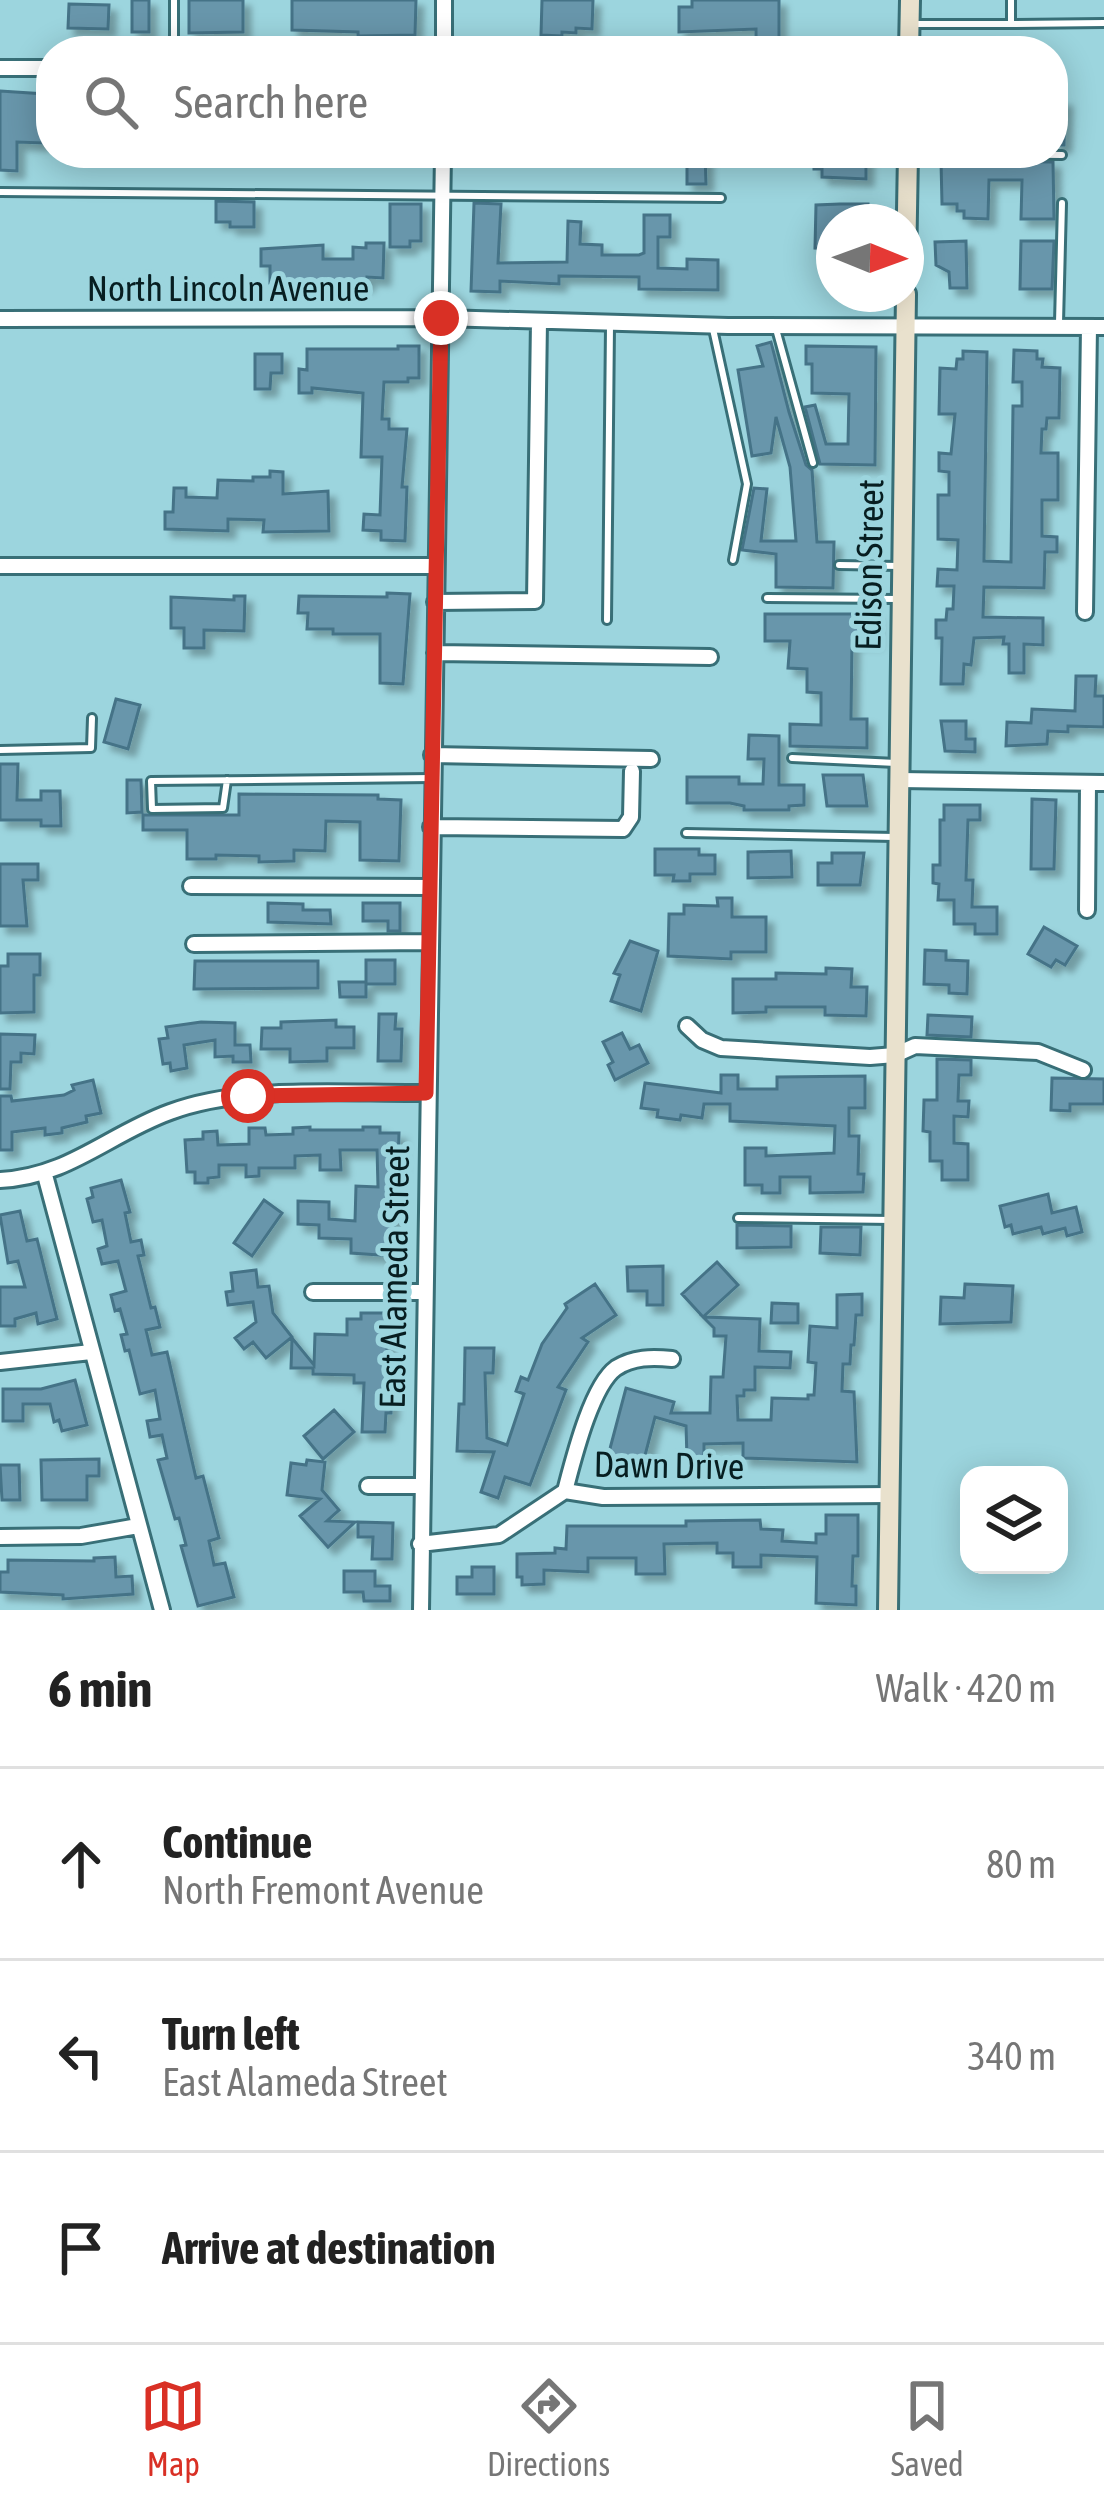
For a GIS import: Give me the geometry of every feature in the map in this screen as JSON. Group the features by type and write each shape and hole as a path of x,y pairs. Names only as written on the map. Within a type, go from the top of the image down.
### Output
{"street":[{"path":"444,0 444,36"},
{"path":"909,36 910,0"},
{"path":"0,68 36,68"},
{"name":"East Alameda Street","path":"421,1610 443,168"},
{"path":"907,204 908,168"},
{"name":"Edison Street","path":"888,1610 905,312"},
{"name":"North Lincoln Avenue","path":"0,320 441,318 712,326 1096,327"},
{"path":"435,602 535,601 539,320"},
{"path":"1085,612 1096,327"},
{"path":"0,566 436,566"},
{"path":"434,653 710,657"},
{"path":"433,755 651,759"},
{"path":"431,826 622,829 631,817 632,771"},
{"path":"900,771 1096,784 1088,910"},
{"path":"191,886 430,887"},
{"path":"194,944 430,942"},
{"path":"687,1026 721,1048 895,1055 915,1046 1038,1052 1083,1070"},
{"path":"0,1180 44,1175 167,1113 215,1100 426,1093"},
{"path":"44,1175 162,1610"},
{"path":"314,1292 424,1292"},
{"path":"0,1362 91,1352"},
{"path":"565,1491 578,1446 610,1374 640,1359 672,1359"},
{"path":"368,1486 421,1486"},
{"name":"Dawn Drive","path":"420,1544 499,1535 565,1491 603,1497 891,1495"},
{"path":"0,1537 81,1536 138,1526"}],"lane":[{"path":"174,0 174,36"},
{"path":"1011,0 1011,24"},
{"path":"909,24 1104,23"},
{"path":"0,192 721,198"},
{"path":"1059,326 1062,203"},
{"path":"607,620 610,323"},
{"path":"776,325 813,463"},
{"path":"712,326 747,484 733,560"},
{"path":"839,565 902,567"},
{"path":"767,598 902,599"},
{"path":"0,750 91,748 92,718"},
{"path":"792,758 900,771"},
{"path":"227,780 223,808 152,809 151,781 227,780 432,778"},
{"path":"686,832 898,837"},
{"path":"738,1218 896,1220"}],"building":[{"path":"132,0 149,0 149,32 132,32"},
{"path":"189,0 243,0 243,32 189,33"},
{"path":"292,0 416,0 415,35 292,30"},
{"path":"542,0 593,0 592,29 541,35"},
{"path":"692,0 779,0 779,36 756,36 756,29 679,32 679,7 692,7"},
{"path":"69,4 109,5 108,29 68,28"},
{"path":"0,91 36,93 36,143 17,142 17,171 0,170"},
{"path":"687,168 705,168 706,184 687,184"},
{"path":"866,168 866,179 822,177 822,169 814,169"},
{"path":"941,168 1053,168 1054,219 1021,219 1022,180 989,180 988,219 964,218 957,204 942,204"},
{"path":"216,201 254,202 254,227 216,222"},
{"path":"474,203 501,204 498,263 567,262 568,221 581,222 580,244 602,245 602,255 639,255 644,253 644,215 670,215 670,237 658,237 658,268 687,269 687,259 718,260 718,290 639,289 639,277 559,276 559,284 500,281 500,292 471,291"},
{"path":"390,204 421,204 421,241 410,241 410,247 390,247"},
{"path":"966,241 967,288 950,288 949,272 936,265 935,242"},
{"path":"1021,241 1054,241 1052,289 1020,289"},
{"path":"366,243 384,243 383,278 367,277 367,284 270,283 270,266 261,266 261,249 323,245 323,259 353,259 353,247 366,248"},
{"path":"771,342 789,412 806,465 812,470 817,542 834,542 833,588 776,587 776,554 742,550 754,488 767,489 761,541 796,541 790,467 776,417 771,453 752,456 738,370 763,366 757,346"},
{"path":"419,346 419,378 384,382 382,419 389,419 389,429 407,429 402,487 407,487 405,541 381,540 381,531 363,530 364,514 380,515 382,457 361,457 363,393 312,388 312,393 299,393 299,369 307,370 307,349"},
{"path":"806,346 876,347 875,465 820,464 805,407 815,405 826,444 848,444 849,394 812,393 812,364 806,364"},
{"path":"1014,350 1037,351 1042,367 1060,368 1059,418 1047,418 1041,453 1058,453 1058,500 1042,500 1042,536 1057,537 1057,552 1045,552 1044,588 984,587 983,617 1043,618 1043,645 1024,644 1024,673 1009,673 1009,644 1003,644 1004,637 974,638 971,665 964,664 963,684 941,684 942,638 936,638 936,620 946,620 947,609 953,609 954,586 937,586 938,569 957,570 958,540 938,539 938,495 949,495 949,472 939,471 939,453 951,454 955,414 939,414 940,368 956,369 963,351 987,352 984,561 1011,562 1013,406 1022,406 1022,382 1013,382"},
{"path":"255,354 282,354 282,373 271,373 270,389 255,389"},
{"path":"270,471 283,472 283,494 328,491 329,531 263,532 264,520 228,519 228,531 165,529 165,512 173,512 174,488 186,488 186,497 217,498 218,480 253,481 253,477 270,477"},
{"path":"387,593 410,594 403,684 380,683 380,634 307,629 308,613 298,613 299,596 387,597"},
{"path":"234,596 245,596 244,631 204,630 204,648 184,648 184,628 171,628 171,597 234,600"},
{"path":"765,614 874,614 874,641 852,641 851,719 867,719 867,748 790,746 790,724 821,725 821,693 807,692 807,669 788,668 790,641 765,641"},
{"path":"1076,676 1096,676 1095,696 1104,696 1104,727 1068,726 1068,732 1048,731 1047,744 1006,746 1007,722 1031,723 1032,709 1075,711"},
{"path":"116,699 140,705 128,749 104,742"},
{"path":"941,721 966,721 966,739 975,739 975,752 945,751"},
{"path":"749,735 779,736 779,785 804,785 804,805 789,806 789,810 744,810 730,803 687,803 687,777 739,777 739,784 763,784 764,759 748,759"},
{"path":"0,764 18,764 17,800 41,800 41,791 60,791 61,826 41,826 41,820 0,820"},
{"path":"823,775 863,775 867,806 827,806"},
{"path":"127,780 141,780 142,812 127,813"},
{"path":"239,794 378,795 378,799 401,800 399,861 360,860 360,822 326,821 325,851 294,850 294,861 259,862 259,856 216,855 216,859 187,859 187,830 143,830 143,815 239,815"},
{"path":"1032,799 1056,800 1054,869 1031,869"},
{"path":"944,805 980,805 980,820 968,820 966,880 973,880 972,907 997,907 997,934 975,934 975,924 954,924 954,900 938,900 933,865 940,865"},
{"path":"655,849 699,849 699,855 715,855 715,874 690,874 690,881 655,875"},
{"path":"791,851 792,877 748,878 748,852"},
{"path":"832,853 864,853 860,885 818,885 818,863 832,863"},
{"path":"0,864 38,864 38,880 23,880 27,926 0,926"},
{"path":"717,898 732,898 732,917 766,917 766,952 731,952 731,959 668,956 669,914 684,914 684,905 718,906"},
{"path":"268,903 330,910 331,924 268,922"},
{"path":"363,903 400,903 400,931 388,931 388,921 363,921"},
{"path":"1044,927 1077,946 1065,965 1056,960 1051,967 1028,954"},
{"path":"630,941 658,951 641,1011 611,1001 620,975 614,973"},
{"path":"925,950 946,951 946,960 968,961 967,994 949,993 949,985 924,984"},
{"path":"8,954 40,954 40,975 34,975 34,1012 0,1013 0,966 8,966"},
{"path":"366,960 395,960 395,984 366,984 366,997 340,997 339,982 366,982"},
{"path":"195,961 318,961 318,988 194,989"},
{"path":"826,968 852,969 851,987 867,987 866,1016 825,1015 825,1007 766,1007 766,1012 733,1013 733,979 776,979 776,973 826,974"},
{"path":"379,1014 396,1014 395,1029 402,1029 401,1061 378,1061"},
{"path":"928,1015 972,1017 971,1037 927,1035"},
{"path":"336,1020 336,1027 354,1027 354,1048 327,1048 327,1061 290,1062 290,1049 261,1049 262,1028 281,1028 281,1022"},
{"path":"235,1023 235,1045 250,1045 251,1062 215,1057 215,1040 184,1045 187,1068 171,1071 170,1063 163,1064 159,1039 168,1038 166,1027"},
{"path":"622,1033 630,1049 639,1045 648,1063 615,1080 603,1042"},
{"path":"0,1034 35,1035 34,1054 21,1053 21,1062 11,1062 10,1089 0,1089"},
{"path":"937,1059 971,1060 971,1075 959,1075 958,1101 969,1101 968,1117 954,1116 954,1143 968,1144 968,1180 942,1180 942,1161 930,1161 930,1132 923,1131 924,1100 937,1100"},
{"path":"721,1075 738,1075 738,1089 777,1089 777,1077 865,1076 865,1108 849,1108 849,1136 859,1136 858,1174 864,1174 863,1192 810,1193 810,1177 780,1177 780,1193 762,1193 762,1185 745,1185 745,1148 766,1148 766,1156 834,1153 835,1126 730,1121 730,1104 704,1104 702,1118 681,1115 680,1120 657,1117 658,1110 641,1108 645,1083 721,1093"},
{"path":"1052,1078 1104,1079 1104,1104 1070,1104 1070,1111 1051,1110"},
{"path":"93,1080 101,1113 62,1128 62,1133 45,1135 45,1128 12,1132 12,1150 0,1150 0,1096 11,1096 12,1101 64,1095 74,1090 72,1085"},
{"path":"380,1127 380,1133 399,1133 398,1166 390,1166 389,1203 395,1203 393,1256 351,1253 351,1239 319,1238 319,1225 298,1224 298,1201 329,1202 329,1219 355,1221 356,1186 378,1187 377,1150 340,1150 341,1170 320,1170 320,1155 295,1156 295,1168 259,1168 259,1176 246,1177 246,1165 219,1165 219,1177 208,1178 208,1183 195,1183 195,1172 187,1172 185,1140 203,1139 203,1132 217,1131 218,1145 249,1144 249,1128 265,1128 266,1135 293,1134 293,1128"},
{"path":"121,1180 130,1212 125,1213 131,1242 141,1240 144,1255 138,1256 160,1327 146,1330 152,1355 167,1352 196,1478 203,1476 219,1538 209,1541 214,1565 225,1563 234,1597 198,1606 181,1546 186,1545 179,1518 175,1519 158,1460 167,1458 162,1435 150,1437 147,1421 160,1419 155,1390 140,1394 121,1335 127,1334 120,1309 115,1311 111,1295 126,1291 118,1261 102,1264 98,1249 107,1246 102,1220 93,1222 87,1199 93,1197 91,1188"},
{"path":"1048,1194 1052,1213 1076,1207 1082,1232 1067,1236 1065,1228 1043,1234 1041,1227 1013,1234 1011,1225 1005,1227 1000,1206"},
{"path":"264,1200 282,1213 252,1256 234,1243"},
{"path":"20,1211 27,1241 37,1239 57,1319 38,1324 36,1313 15,1319 15,1326 0,1326 0,1287 25,1287 18,1261 8,1263 0,1215"},
{"path":"737,1225 791,1226 791,1247 737,1248"},
{"path":"821,1227 861,1227 860,1255 820,1253"},
{"path":"717,1262 738,1285 703,1317 682,1294"},
{"path":"663,1266 663,1305 647,1305 647,1291 628,1291 627,1267"},
{"path":"256,1270 258,1287 269,1286 273,1313 292,1337 266,1358 253,1342 244,1349 235,1338 256,1322 253,1302 228,1305 226,1292 233,1291 231,1273"},
{"path":"595,1284 616,1315 582,1338 588,1342 558,1387 566,1390 530,1485 505,1477 498,1498 481,1492 494,1452 457,1451 465,1348 494,1348 493,1373 485,1373 487,1438 507,1445 524,1394 516,1391 521,1377 528,1380 565,1304"},
{"path":"965,1284 1013,1286 1011,1322 940,1324 941,1297 964,1298"},
{"path":"862,1294 850,1364 843,1364 842,1391 854,1392 857,1462 743,1458 743,1443 704,1444 704,1458 687,1458 686,1426 655,1417 642,1467 608,1456 626,1388 674,1402 671,1413 710,1413 711,1377 723,1377 726,1336 714,1336 714,1328 703,1317 760,1319 759,1351 791,1352 790,1368 755,1367 755,1390 737,1396 738,1420 771,1420 772,1398 814,1395 816,1363 808,1362 810,1326 837,1328 837,1295"},
{"path":"772,1303 798,1304 798,1323 771,1323"},
{"path":"361,1313 392,1313 392,1336 387,1336 391,1413 386,1413 385,1432 362,1432 364,1383 354,1383 354,1375 291,1368 292,1338 314,1365 315,1334 347,1335 347,1319 361,1319"},
{"path":"75,1380 87,1425 62,1431 59,1420 54,1422 50,1404 23,1404 23,1421 3,1421 3,1389 41,1389"},
{"path":"334,1410 354,1432 323,1459 304,1436"},
{"path":"99,1459 99,1476 87,1476 87,1500 42,1500 41,1460"},
{"path":"307,1460 325,1462 322,1490 339,1510 327,1521 355,1522 328,1547 300,1516 320,1499 287,1495 291,1463 306,1465"},
{"path":"0,1465 19,1465 20,1500 2,1500"},
{"path":"826,1515 858,1515 852,1586 856,1586 856,1605 816,1603 817,1557 761,1555 761,1567 733,1567 733,1553 717,1553 717,1543 664,1544 665,1574 636,1574 636,1558 588,1558 588,1572 544,1570 544,1584 522,1585 522,1577 517,1577 517,1554 566,1549 567,1526 686,1526 686,1521 760,1520 761,1529 783,1530 782,1541 816,1543 816,1534 826,1534"},
{"path":"358,1522 393,1523 392,1559 372,1559 373,1537 358,1537"},
{"path":"115,1557 116,1577 132,1576 133,1594 63,1599 63,1595 0,1592 0,1572 8,1572 8,1560"},
{"path":"472,1567 494,1567 494,1594 457,1594 457,1577 472,1577"},
{"path":"344,1571 375,1571 375,1586 390,1586 390,1601 364,1601 363,1592 344,1592"}],"route":[{"path":"248,1096 426,1093 441,318"}]}
